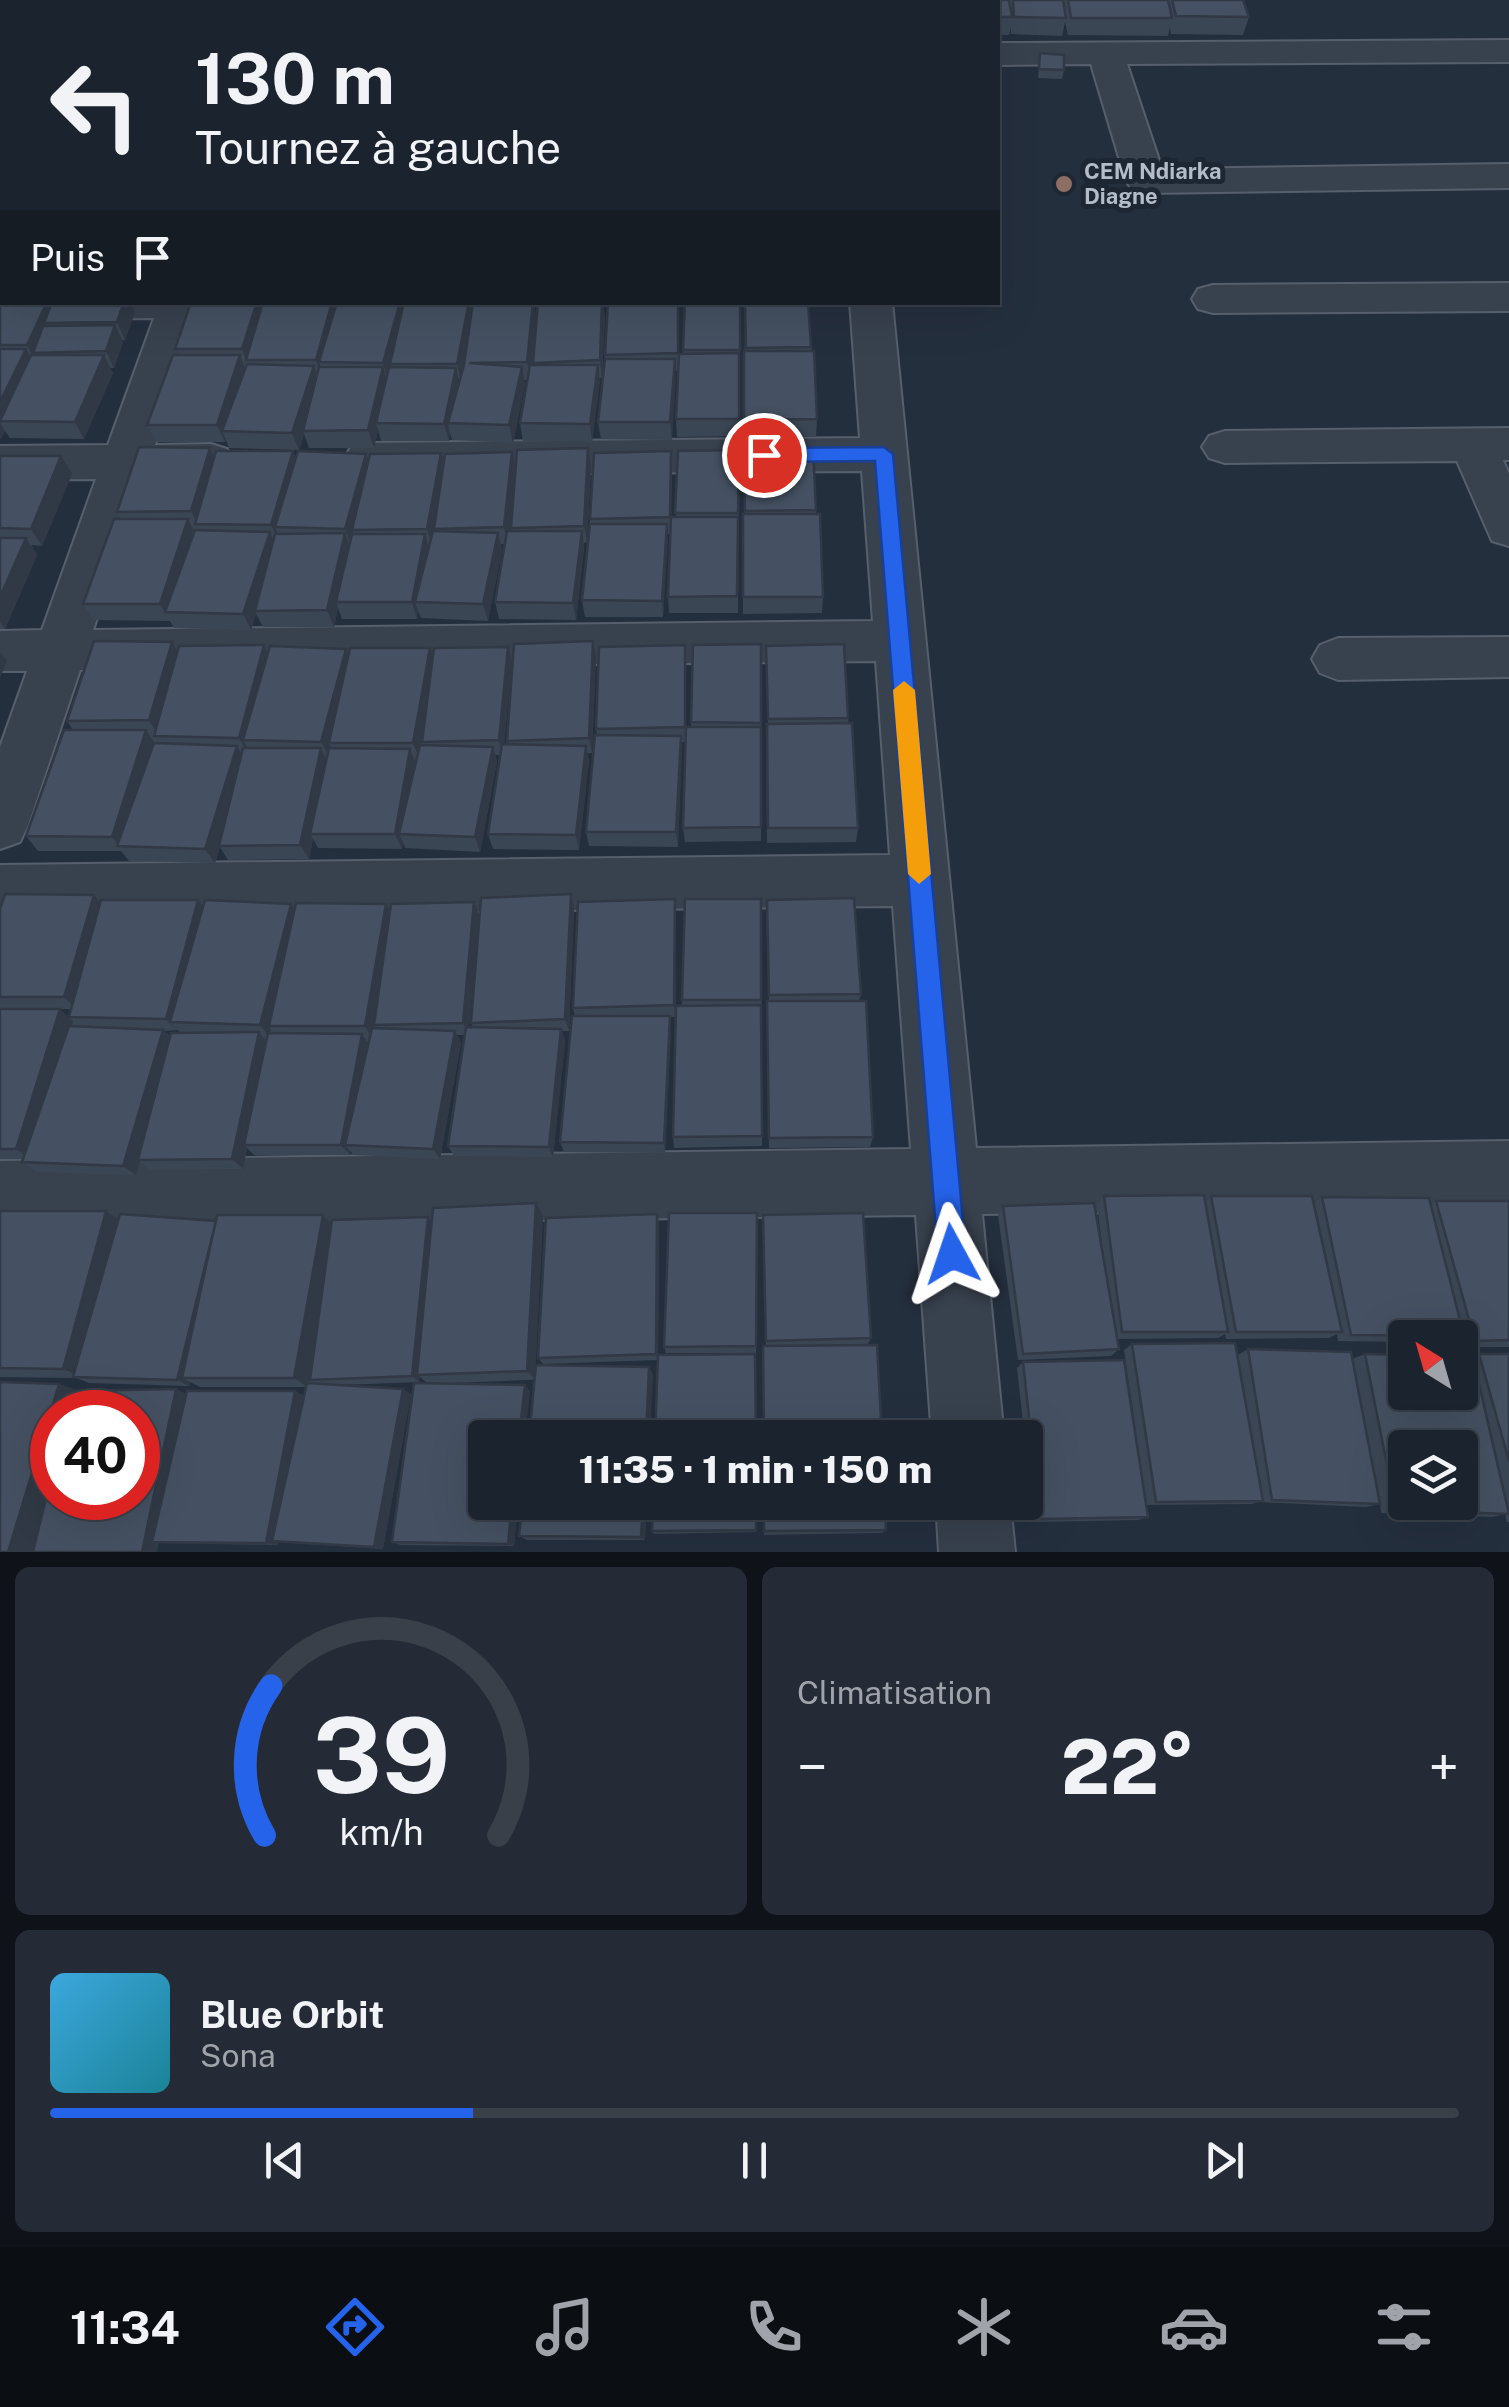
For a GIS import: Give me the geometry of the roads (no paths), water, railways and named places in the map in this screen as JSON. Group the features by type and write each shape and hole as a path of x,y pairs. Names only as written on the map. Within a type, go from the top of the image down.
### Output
{"street":[{"path":"1000,54 1509,51"},
{"path":"1106,54 1146,181 1509,176"},
{"path":"1213,299 1509,296"},
{"path":"0,306 90,305"},
{"path":"0,826 181,305"},
{"path":"870,305 966,1420"},
{"path":"1226,447 1491,445 1509,528"},
{"path":"325,460 884,454"},
{"path":"0,463 246,460"},
{"path":"0,651 900,642"},
{"path":"1338,658 1509,657"},
{"path":"0,892 920,880"},
{"path":"0,1194 1509,1174"},
{"path":"975,1520 978,1552"}],"place":[{"name":"CEM Ndiarka Diagne","path":"1064,184"}]}
